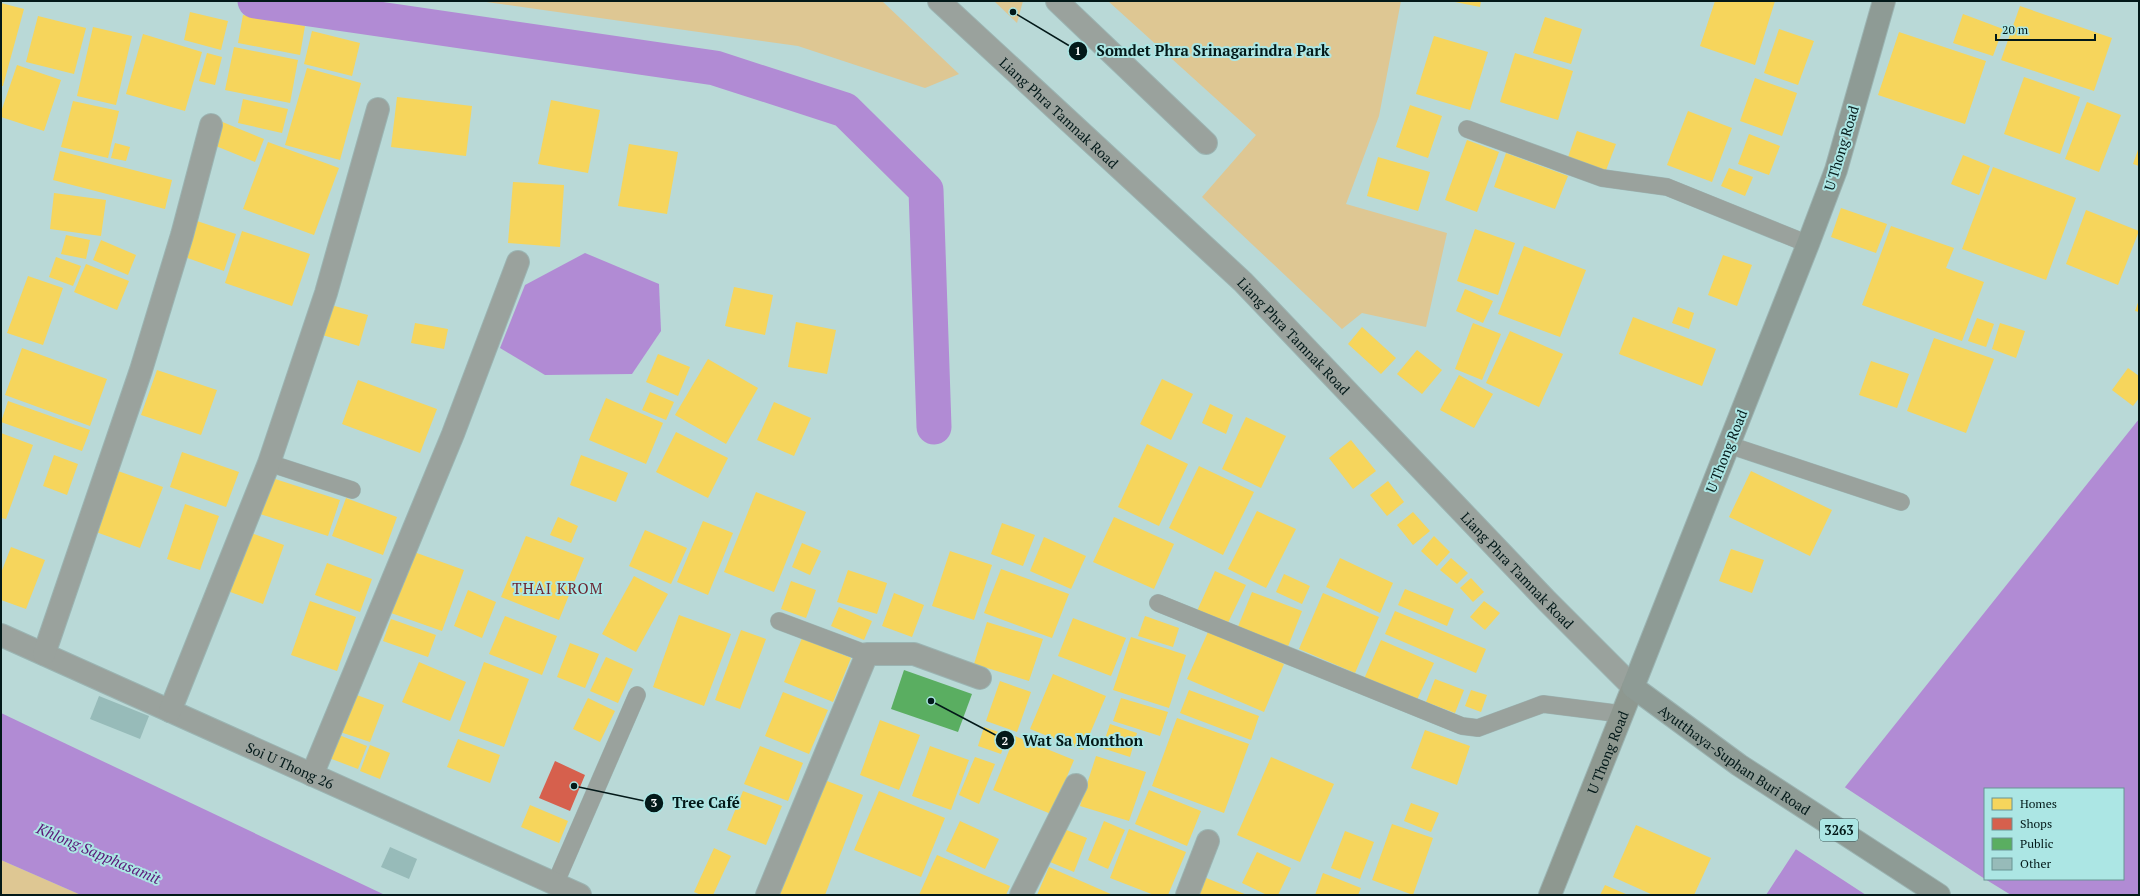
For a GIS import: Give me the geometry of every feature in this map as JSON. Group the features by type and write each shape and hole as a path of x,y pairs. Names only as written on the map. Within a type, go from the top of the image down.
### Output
{"main road":[{"name":"U Thong Road","path":"1550,895 1836,170 1884,1"},
{"name":"Ayutthaya-Suphan Buri Road","path":"1633,687 1739,765 1939,895"}],"street":[{"name":"Liang Phra Tamnak Road","path":"939,1 1243,282 1547,601 1633,687"},
{"path":"1057,1 1206,143"},
{"path":"170,711 269,463 326,293 378,109"},
{"path":"44,654 141,370 182,235 211,125"},
{"path":"312,775 453,434 518,262"},
{"name":"Soi U Thong 26","path":"1,635 580,895"},
{"path":"767,895 867,654 914,654 980,678"},
{"path":"1021,895 1076,785"},
{"path":"1187,895 1208,841"}],"lane":[{"path":"1467,129 1602,178 1667,187 1808,244"},
{"path":"1729,444 1901,502"},
{"path":"269,463 352,490"},
{"path":"1158,603 1462,726 1478,728 1543,704 1622,714"},
{"path":"778,621 867,654"},
{"path":"555,884 637,695"}],"shaded area":[{"path":"479,1 882,1 959,74 925,88 798,46"},
{"path":"994,1 1023,1 1017,23"},
{"path":"1108,1 1401,1 1379,116 1346,204 1447,233 1426,327 1362,313 1342,329 1202,197 1256,135"},
{"path":"1,860 81,895 1,895"}],"water":[{"path":"585,253 659,284 661,331 632,374 545,375 500,348 525,285"},
{"path":"2139,419 2139,895 1766,895 1798,846"},
{"name":"Khlong Sapphasamit","path":"1,713 385,895 81,895 1,860"}],"pier":[{"path":"1843,786 1984,878 1984,880 1987,880 2011,895 1866,895 1794,848"}],"building: Homes":[{"path":"1450,1 1481,1 1480,7"},
{"path":"1715,1 1775,1 1755,65 1700,46"},
{"path":"1,3 24,9 3,86 1,86"},
{"path":"2020,6 2112,38 2094,91 2001,60"},
{"path":"190,12 228,21 221,50 184,40"},
{"path":"1963,14 2003,29 1993,56 1953,43"},
{"path":"243,15 305,26 300,55 238,43"},
{"path":"38,16 86,28 74,74 26,62"},
{"path":"1545,17 1582,29 1571,64 1533,53"},
{"path":"93,27 132,36 116,105 77,96"},
{"path":"1779,29 1814,41 1798,85 1764,73"},
{"path":"312,31 360,43 352,76 304,64"},
{"path":"1899,32 1986,61 1965,124 1878,95"},
{"path":"143,34 202,52 185,111 126,94"},
{"path":"1434,36 1488,52 1470,110 1416,94"},
{"path":"234,47 298,60 290,103 225,90"},
{"path":"207,53 222,57 215,85 199,81"},
{"path":"1515,53 1573,71 1558,120 1500,102"},
{"path":"17,65 61,80 44,131 1,117 1,112"},
{"path":"307,68 361,83 340,160 285,145"},
{"path":"2024,77 2080,97 2060,154 2004,134"},
{"path":"1755,78 1797,93 1782,136 1740,121"},
{"path":"397,97 472,106 466,156 391,147"},
{"path":"243,99 288,109 282,133 238,123"},
{"path":"551,100 600,110 588,173 538,164"},
{"path":"73,101 119,111 108,158 61,147"},
{"path":"2087,102 2121,115 2099,172 2065,159"},
{"path":"1410,105 1442,116 1428,158 1396,147"},
{"path":"1688,111 1732,128 1712,182 1667,165"},
{"path":"220,121 264,139 255,162 211,144"},
{"path":"1577,131 1616,144 1605,173 1567,160"},
{"path":"1749,134 1780,146 1769,175 1738,164"},
{"path":"1467,140 1499,152 1477,212 1445,200"},
{"path":"268,142 339,168 314,235 243,209"},
{"path":"115,143 130,147 126,161 111,158"},
{"path":"629,144 678,152 667,214 618,206"},
{"path":"2139,147 2139,166 2133,164"},
{"path":"60,151 172,180 165,209 53,180"},
{"path":"1506,153 1568,176 1555,209 1494,187"},
{"path":"1963,155 1990,166 1979,195 1951,184"},
{"path":"1378,157 1430,172 1418,211 1367,196"},
{"path":"1993,167 2076,198 2046,280 1962,249"},
{"path":"1729,168 1753,177 1745,196 1721,186"},
{"path":"513,182 564,185 560,247 508,243"},
{"path":"54,193 106,200 101,236 50,229"},
{"path":"1841,208 1887,224 1876,253 1831,237"},
{"path":"2086,210 2139,231 2118,285 2066,264"},
{"path":"191,219 236,234 224,271 179,255"},
{"path":"1891,226 1954,248 1946,268 1984,282 1962,341 1862,305"},
{"path":"1475,229 1515,243 1498,295 1457,281"},
{"path":"242,231 310,254 292,306 225,283"},
{"path":"66,235 90,240 86,259 61,254"},
{"path":"101,240 136,255 128,275 93,260"},
{"path":"1524,246 1586,270 1560,337 1498,314"},
{"path":"1723,255 1752,265 1737,306 1708,295"},
{"path":"56,257 81,266 73,286 49,277"},
{"path":"86,264 129,281 117,310 74,292"},
{"path":"28,276 63,288 43,345 7,333"},
{"path":"734,287 773,295 765,335 725,326"},
{"path":"1465,289 1493,301 1483,323 1456,311"},
{"path":"2139,300 2139,312 2135,311"},
{"path":"327,304 368,315 359,346 319,334"},
{"path":"1678,307 1694,313 1689,329 1672,323"},
{"path":"1633,317 1716,349 1702,386 1619,354"},
{"path":"1977,318 1994,324 1986,347 1968,341"},
{"path":"796,322 836,330 827,374 788,367"},
{"path":"415,323 448,329 444,349 411,343"},
{"path":"1473,323 1501,334 1482,380 1455,369"},
{"path":"2000,323 2025,331 2016,358 1992,349"},
{"path":"1362,327 1396,358 1381,374 1348,344"},
{"path":"1510,331 1563,354 1539,407 1486,383"},
{"path":"1934,338 1994,359 1966,433 1907,411"},
{"path":"22,348 107,379 90,426 5,395"},
{"path":"1417,350 1442,370 1422,394 1397,374"},
{"path":"658,354 690,367 678,396 646,382"},
{"path":"708,359 758,388 726,444 675,415"},
{"path":"1871,361 1909,374 1897,408 1859,395"},
{"path":"2128,368 2139,376 2139,398 2133,406 2112,390"},
{"path":"157,370 217,390 201,435 141,415"},
{"path":"1459,375 1493,394 1474,428 1440,410"},
{"path":"1162,379 1193,394 1171,440 1140,424"},
{"path":"358,380 437,409 420,453 342,424"},
{"path":"650,392 674,402 666,420 642,410"},
{"path":"606,398 663,423 646,464 589,440"},
{"path":"8,401 90,430 82,451 1,422"},
{"path":"774,402 811,418 794,456 757,440"},
{"path":"1210,404 1233,415 1226,434 1202,423"},
{"path":"1246,417 1286,436 1261,488 1222,469"},
{"path":"676,432 728,458 708,498 656,472"},
{"path":"1,433 33,445 6,519 1,518"},
{"path":"1351,440 1376,471 1353,489 1329,458"},
{"path":"1147,444 1188,464 1159,526 1118,507"},
{"path":"182,452 239,472 226,507 170,487"},
{"path":"54,455 78,464 67,495 43,486"},
{"path":"581,455 628,473 616,502 570,485"},
{"path":"1199,466 1254,492 1223,555 1169,528"},
{"path":"118,471 163,487 140,548 96,532"},
{"path":"1751,471 1832,510 1810,556 1729,517"},
{"path":"269,477 340,500 328,536 257,513"},
{"path":"1388,481 1404,502 1387,516 1370,495"},
{"path":"756,492 806,512 774,592 724,572"},
{"path":"346,498 397,517 383,555 332,536"},
{"path":"185,504 219,516 200,570 167,559"},
{"path":"1257,511 1296,529 1266,588 1228,569"},
{"path":"1413,512 1430,531 1413,545 1397,525"},
{"path":"558,517 578,526 571,543 550,535"},
{"path":"1114,517 1174,544 1154,589 1093,562"},
{"path":"703,521 733,533 708,595 677,582"},
{"path":"1002,523 1035,535 1023,566 991,554"},
{"path":"645,530 687,548 671,584 629,566"},
{"path":"246,531 284,545 263,604 225,590"},
{"path":"526,536 584,558 559,620 501,597"},
{"path":"1434,536 1450,552 1437,566 1421,551"},
{"path":"1044,537 1086,556 1071,589 1030,571"},
{"path":"802,543 821,551 810,575 792,567"},
{"path":"11,547 45,560 26,609 1,600 1,573"},
{"path":"1731,549 1764,560 1752,593 1719,581"},
{"path":"950,551 992,565 974,620 932,606"},
{"path":"414,552 464,570 442,631 391,613"},
{"path":"1340,558 1393,583 1380,613 1326,587"},
{"path":"1451,558 1468,573 1457,584 1440,570"},
{"path":"327,563 372,579 360,612 315,595"},
{"path":"1001,569 1069,594 1052,638 984,613"},
{"path":"848,570 887,583 877,614 837,602"},
{"path":"1215,571 1246,585 1227,625 1197,611"},
{"path":"1284,574 1310,586 1302,604 1276,592"},
{"path":"634,576 668,594 636,652 602,634"},
{"path":"1471,578 1484,592 1473,602 1460,588"},
{"path":"791,581 816,590 806,618 781,609"},
{"path":"1405,589 1454,609 1447,626 1398,605"},
{"path":"468,590 496,602 482,638 454,626"},
{"path":"1252,592 1302,611 1287,649 1237,629"},
{"path":"894,593 924,605 912,637 882,626"},
{"path":"1323,593 1379,617 1355,673 1299,649"},
{"path":"310,601 356,617 337,671 291,655"},
{"path":"1484,601 1500,613 1485,630 1470,617"},
{"path":"839,607 872,621 864,640 831,626"},
{"path":"1395,611 1486,649 1476,673 1385,634"},
{"path":"679,615 731,634 704,706 653,687"},
{"path":"505,616 557,636 542,675 489,654"},
{"path":"1145,616 1179,628 1173,647 1138,636"},
{"path":"1073,618 1126,638 1111,676 1058,656"},
{"path":"391,619 436,635 428,657 383,641"},
{"path":"987,622 1043,639 1029,681 974,664"},
{"path":"741,630 766,639 740,709 715,700"},
{"path":"1208,632 1284,664 1264,712 1187,679"},
{"path":"1131,637 1186,655 1169,708 1113,690"},
{"path":"802,638 851,658 833,702 784,682"},
{"path":"1381,640 1434,663 1416,702 1364,679"},
{"path":"570,643 599,654 585,688 557,677"},
{"path":"606,657 633,669 618,703 590,691"},
{"path":"419,662 466,682 450,721 402,702"},
{"path":"484,662 529,679 504,747 459,731"},
{"path":"1053,674 1106,696 1083,750 1030,729"},
{"path":"1435,679 1464,690 1455,713 1426,702"},
{"path":"1000,681 1031,692 1017,732 986,721"},
{"path":"1189,690 1259,716 1251,740 1180,713"},
{"path":"1471,690 1487,695 1481,712 1465,706"},
{"path":"783,692 828,710 809,754 765,736"},
{"path":"354,694 384,705 370,742 340,732"},
{"path":"588,698 615,711 600,742 573,729"},
{"path":"1121,698 1168,712 1160,736 1113,721"},
{"path":"1177,718 1249,744 1224,813 1152,786"},
{"path":"880,720 920,735 899,790 860,775"},
{"path":"1110,724 1137,733 1130,757 1102,748"},
{"path":"984,727 1007,735 1001,754 978,746"},
{"path":"1425,730 1470,746 1457,785 1411,768"},
{"path":"339,735 367,746 358,769 329,758"},
{"path":"1015,736 1074,760 1051,814 993,790"},
{"path":"458,739 500,755 490,783 447,767"},
{"path":"370,745 390,753 380,779 360,771"},
{"path":"760,746 803,763 788,801 744,784"},
{"path":"930,746 969,760 951,810 912,796"},
{"path":"1096,756 1146,772 1129,821 1080,806"},
{"path":"975,757 995,764 979,804 959,795"},
{"path":"1271,757 1334,784 1300,862 1237,835"},
{"path":"822,779 863,795 825,895 778,895"},
{"path":"1149,790 1201,811 1187,846 1135,824"},
{"path":"743,791 782,806 766,845 727,830"},
{"path":"879,791 945,818 921,877 854,850"},
{"path":"1411,803 1439,813 1431,832 1404,821"},
{"path":"530,805 568,821 559,843 521,827"},
{"path":"960,821 999,839 985,869 946,851"},
{"path":"1104,821 1125,830 1108,869 1088,860"},
{"path":"1392,824 1433,838 1413,895 1372,880"},
{"path":"1636,825 1711,858 1694,895 1653,895 1613,877"},
{"path":"1064,829 1087,838 1074,872 1050,862"},
{"path":"1129,829 1186,852 1168,895 1154,895 1110,878"},
{"path":"1345,831 1374,842 1360,879 1331,868"},
{"path":"714,848 731,856 713,895 701,895 694,892"},
{"path":"1257,852 1291,868 1278,895 1267,895 1242,883"},
{"path":"937,855 1010,886 1006,895 919,895"},
{"path":"1049,867 1113,895 1037,895"},
{"path":"1323,873 1361,888 1358,895 1315,895"},
{"path":"1204,877 1247,895 1196,895"},
{"path":"1605,885 1628,895 1600,895"}],"building: Shops":[{"path":"555,761 585,775 570,811 539,798"}],"building: Public":[{"path":"904,670 972,694 958,732 891,709"}],"building: Other":[{"path":"99,696 149,716 140,739 90,719"},
{"path":"390,847 417,859 409,879 381,867"}],"waterway":[{"path":"255,1 715,68 845,110 926,190 934,427"}],"place":[{"name":"Somdet Phra Srinagarindra Park","path":"1013,12"},
{"name":"Wat Sa Monthon","path":"931,701"},
{"name":"Tree Café","path":"574,786"}],"district":[{"name":"THAI KROM","path":"558,588"}]}
